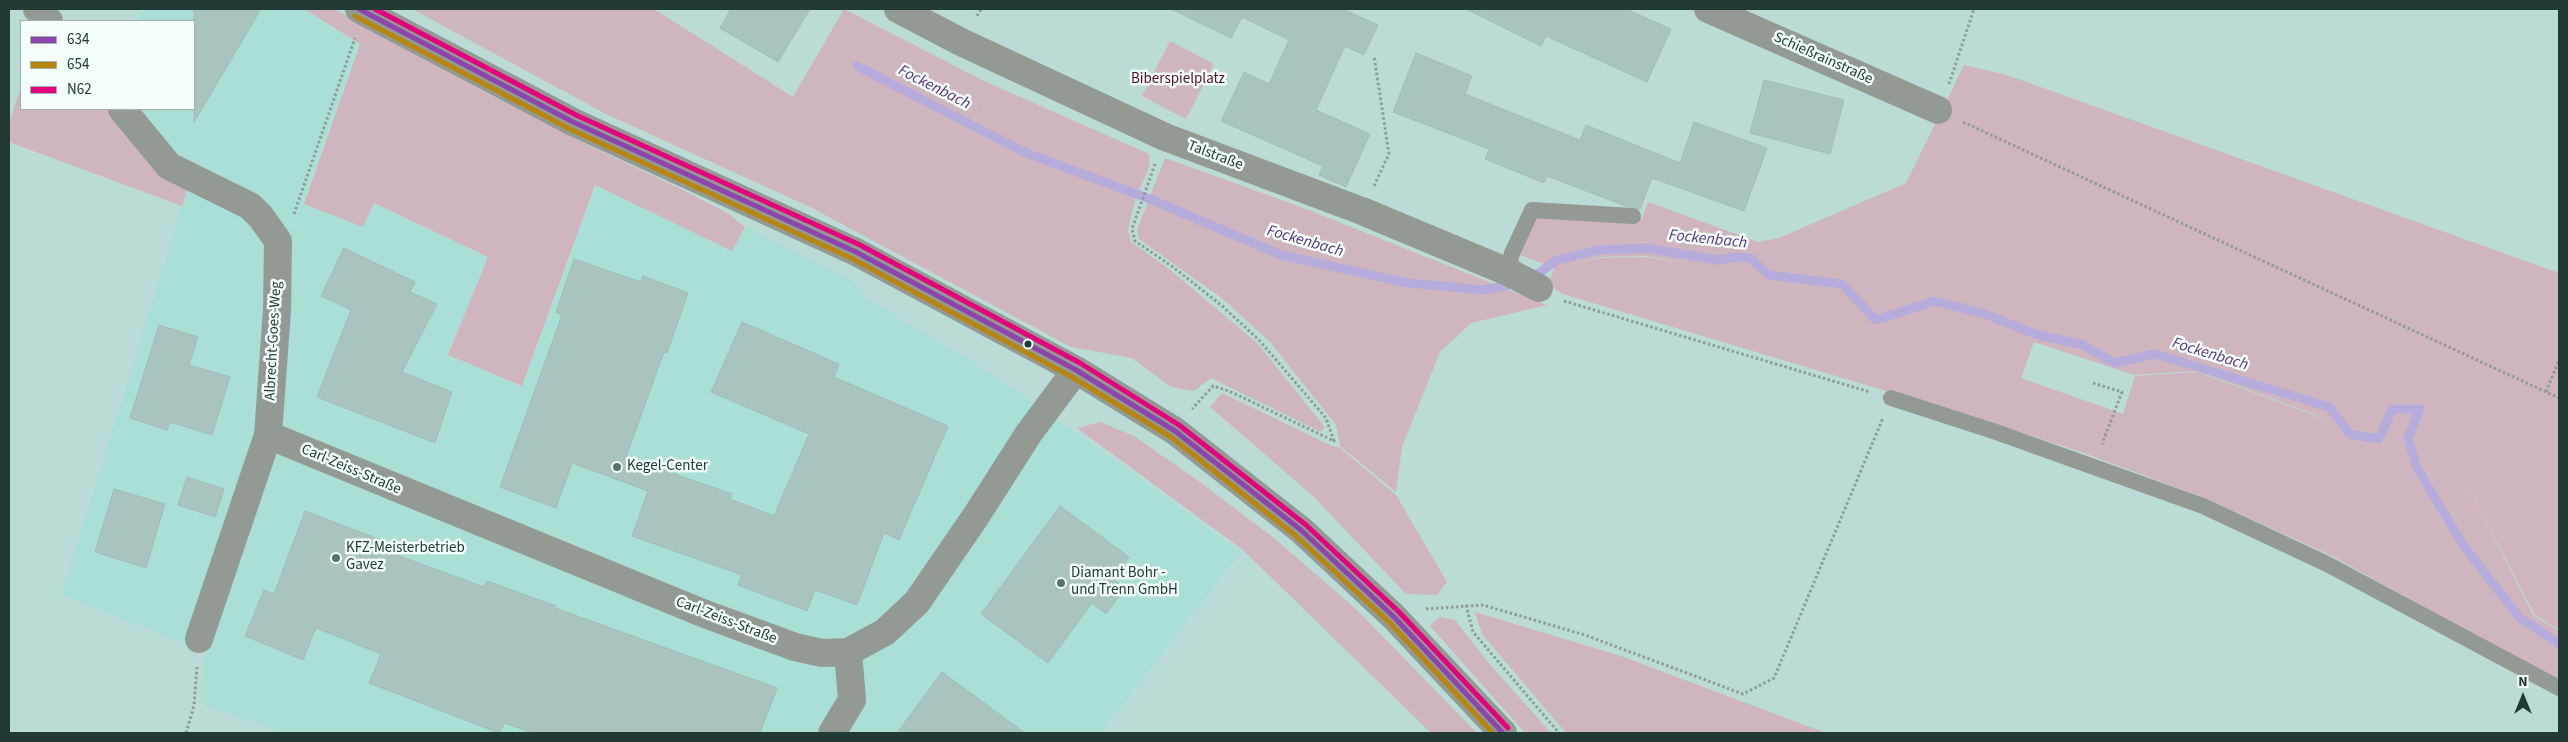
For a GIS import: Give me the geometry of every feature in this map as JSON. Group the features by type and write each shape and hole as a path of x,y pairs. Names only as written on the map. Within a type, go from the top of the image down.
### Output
{"street":[{"path":"38,9 48,20"},
{"path":"359,9 573,122 856,252 1076,370 1175,431 1301,530 1394,617 1503,733"},
{"name":"Talstraße","path":"898,9 961,42 1165,137 1362,211 1508,272 1539,288"},
{"name":"Schießrainstraße","path":"1708,9 1938,110"},
{"name":"Albrecht-Goes-Weg","path":"123,110 169,166 250,206 262,217 278,241 277,310 268,435 199,639"},
{"name":"Carl-Zeiss-Straße","path":"268,435 704,614 795,648 822,653 848,652 885,632 917,602 976,516 1029,433 1076,370"},
{"path":"832,733 852,700 848,652"}],"lane":[{"path":"1508,272 1512,253 1532,210 1634,216"},
{"path":"1891,398 2094,466 2203,506 2327,564 2559,688"}],"path":[{"path":"1957,64 1974,9"},
{"path":"296,211 353,45"},
{"path":"1362,211 1389,154 1374,56"},
{"path":"1938,110 2559,398"},
{"path":"1150,178 1132,229 1135,242 1173,267 1221,305 1259,340 1326,418 1334,441 1229,391 1213,386 1175,431"},
{"path":"1539,288 1560,300 1891,398 1774,678 1743,694 1585,635 1483,606 1466,606 1473,632 1559,733"},
{"path":"2546,392 2559,360"},
{"path":"2093,382 2122,392 2094,466"},
{"path":"186,733 194,706 199,639"}],"shaded area":[{"path":"143,9 303,9 359,44 303,204 363,227 374,204 488,257 447,355 522,387 596,185 732,251 746,227 853,281 867,299 987,371 1077,433 1241,552 1101,733 285,733 202,704 205,652 62,594 192,175 130,110 195,110 195,20 137,20"}],"green space":[{"path":"304,9 334,9 481,90 727,213 745,227 732,251 595,185 522,386 448,355 488,257 374,203 363,227 304,204 360,44"},
{"path":"412,9 654,9 793,97 844,9 984,81 1149,154 1150,165 1136,197 1128,229 1131,242 1169,269 1257,343 1325,427 1321,432 1211,378 1194,391 1171,387 1132,358 1071,347 810,207 606,114","holes":["979,100 974,128 1036,159 1095,181 1036,160 973,129"]},
{"name":"Biberspielplatz","path":"1170,41 1214,64 1186,119 1142,96"},
{"path":"1964,65 2007,75 2559,273 2559,630 2535,615 2453,459 2534,616 2559,631 2559,682 2332,556 2207,499 2084,453 1976,418 1563,294 1548,285 1554,268 1515,253 1534,212 1642,219 1648,202 1758,242 1779,238 1906,183","holes":["1646,256 1688,263 1645,257 1601,258 1568,265 1601,257","2034,342 2134,375 2198,371 2316,415 2333,429 2316,416 2198,372 2135,376 2123,414 2021,378"]},
{"path":"20,89 20,110 111,110 187,190 182,206 9,142 9,124"},
{"path":"1165,158 1301,207 1547,305 1471,323 1440,352 1402,447 1396,492 1340,446 1336,425 1270,342 1223,299 1139,239 1137,230"},
{"path":"1222,393 1332,446 1339,447 1396,495 1447,582 1437,595 1406,594 1313,496 1210,407"},
{"path":"1100,422 1134,436 1204,485 1274,538 1357,610 1477,733 1431,733 1243,550 1077,428"},
{"path":"1475,612 1621,656 1826,733 1566,733 1482,634"},
{"path":"1439,617 1455,620 1487,661 1551,733 1525,733 1430,626"}],"building":[{"path":"194,9 261,9 194,122 195,20"},
{"path":"731,9 810,9 778,62 720,28"},
{"path":"1171,9 1343,9 1378,25 1364,55 1345,46 1316,110 1370,134 1346,187 1319,175 1323,166 1221,121 1244,72 1269,84 1289,40 1242,17 1231,38"},
{"path":"1466,9 1626,9 1671,29 1647,82 1546,36 1541,46"},
{"path":"1416,53 1472,76 1465,94 1580,140 1586,125 1680,163 1694,122 1767,148 1744,211 1652,178 1640,209 1623,205 1547,176 1544,183 1485,159 1489,149 1393,112"},
{"path":"1764,80 1844,100 1830,154 1750,133"},
{"path":"344,248 415,282 410,292 437,304 402,372 452,392 435,443 317,397 351,310 321,296"},
{"path":"574,259 641,282 643,276 688,293 667,353 664,352 626,457 732,494 730,499 774,516 809,434 711,392 742,322 839,364 834,377 948,426 899,540 884,533 857,605 815,590 807,611 738,585 742,575 632,536 648,491 572,463 556,508 500,487 562,315 556,312"},
{"path":"159,325 198,337 189,365 230,377 212,435 170,422 167,430 130,418"},
{"path":"187,477 224,489 215,517 178,505"},
{"path":"114,489 165,504 146,568 95,552"},
{"name":"Diamant Bohr - und Trenn GmbH","path":"1060,506 1129,557 1113,579 1125,588 1106,614 1092,603 1048,663 981,614"},
{"path":"305,511 389,543 386,551 484,587 487,581 556,606 555,608 777,688 760,733 532,733 505,723 499,733 369,683 381,654 316,628 303,660 245,636 264,590 274,594"},
{"path":"942,672 1025,733 897,733"}],"waterway":[{"name":"Fockenbach","path":"857,66 1026,153 1150,199 1281,255 1408,283 1485,290 1517,283"},
{"name":"Fockenbach","path":"1531,279 1557,260 1598,250 1645,248 1717,260 1736,257 1750,258 1769,275 1842,284 1876,320 1934,301 1985,314 2035,334 2083,345 2115,363 2155,354 2329,407 2350,434 2379,439 2392,409 2420,409 2408,438 2417,468 2463,545 2520,618 2559,644"}],"transit line":[{"name":"634","path":"359,9 573,122 856,252 1076,370 1175,431 1301,530 1394,617 1503,733"},
{"name":"N62","path":"375,9 576,115 860,245 1080,363 1179,425 1306,525 1399,612 1508,728"},
{"name":"654","path":"355,16 570,129 853,259 1072,377 1171,437 1296,536 1389,622 1493,733"}],"place":[{"name":"Kegel-Center","path":"617,467"},
{"name":"KFZ-Meisterbetrieb Gavez","path":"336,558"},
{"name":"Diamant Bohr - und Trenn GmbH","path":"1061,583"}]}
